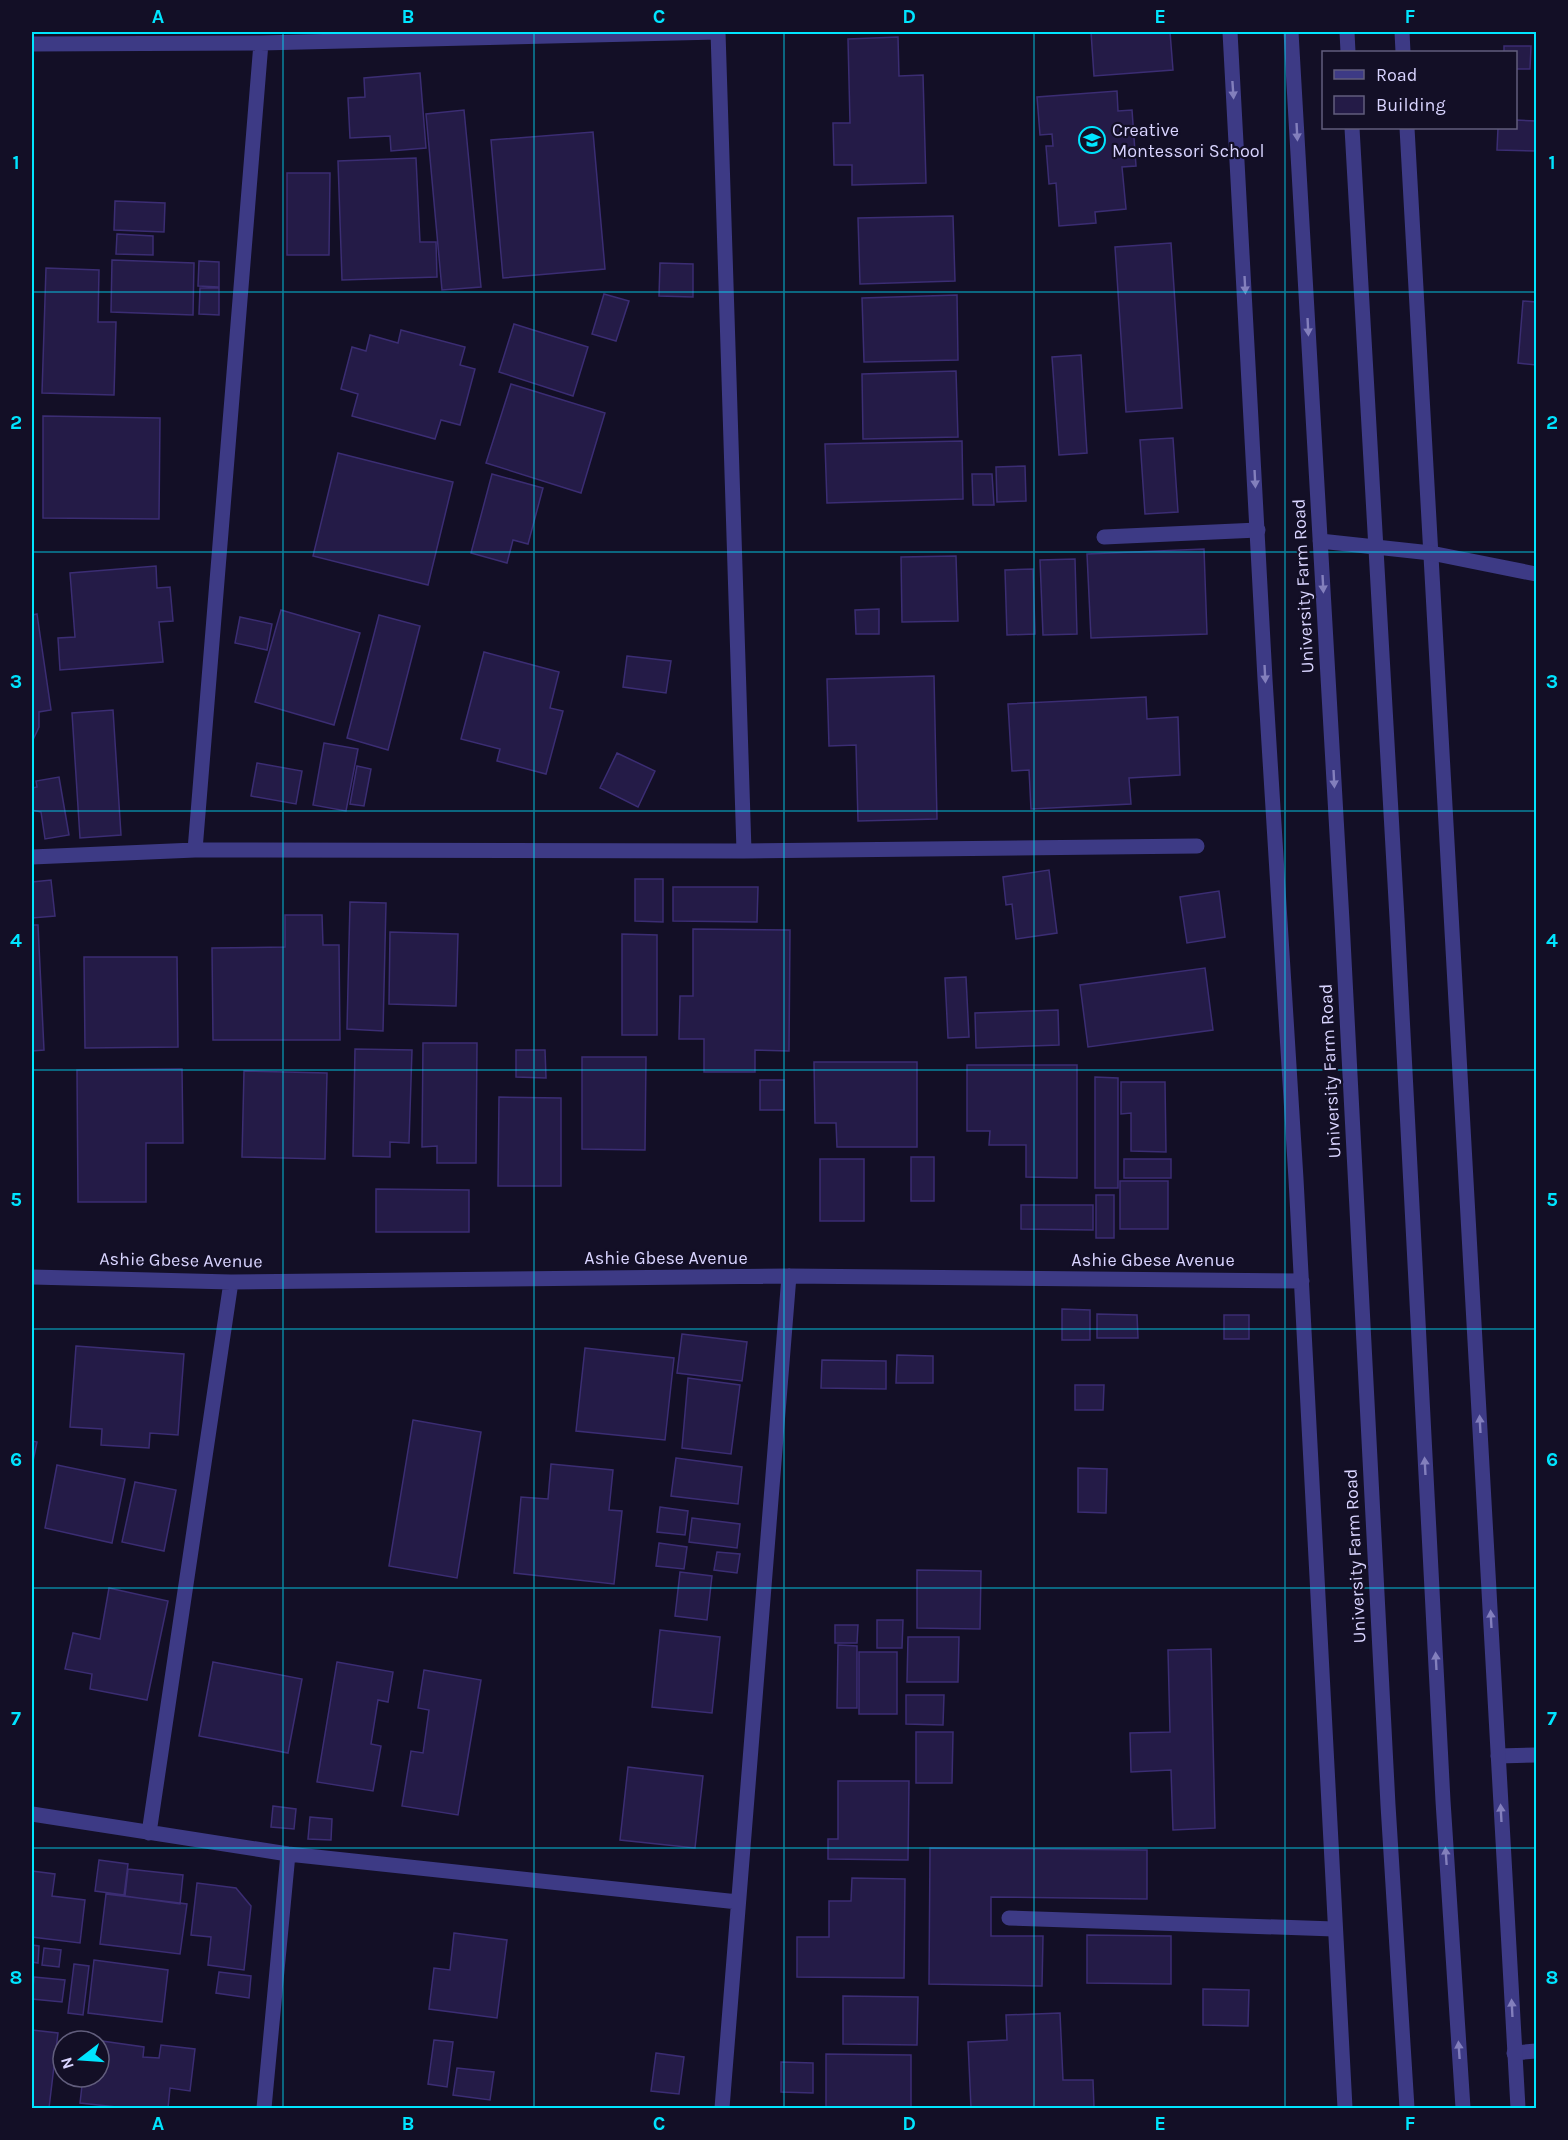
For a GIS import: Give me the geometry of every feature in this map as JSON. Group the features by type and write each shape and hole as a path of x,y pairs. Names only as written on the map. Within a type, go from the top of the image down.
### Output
{"street":[{"path":"32,44 261,43 718,32 744,851"},
{"path":"1230,32 1302,1281 1345,2109"},
{"name":"University Farm Road","path":"1291,32 1388,1805 1407,2109"},
{"path":"1347,32 1348,51"},
{"path":"1401,32 1403,51"},
{"path":"195,850 261,43"},
{"path":"1352,129 1443,1802 1462,2109"},
{"path":"1407,129 1518,2109"},
{"path":"1104,537 1258,530"},
{"path":"1320,541 1431,554 1536,574"},
{"path":"32,857 195,850 744,851 1197,846"},
{"path":"722,2109 789,1276"},
{"name":"Ashie Gbese Avenue","path":"32,1277 231,1282 789,1276 1302,1281"},
{"path":"149,1833 231,1282"},
{"path":"1498,1756 1536,1755"},
{"path":"32,1814 288,1854 738,1902"},
{"path":"264,2109 288,1854"},
{"path":"1009,1918 1334,1929"},
{"path":"1515,2053 1536,2051"}],"building":[{"path":"1091,32 1170,32 1173,70 1094,76"},
{"path":"898,37 899,76 923,75 926,183 852,185 852,165 834,165 833,123 850,123 848,39"},
{"path":"1504,46 1531,46 1530,69 1517,69 1517,51 1504,51"},
{"path":"420,73 426,148 391,151 390,136 350,138 348,98 365,97 364,78"},
{"path":"1117,91 1118,111 1132,110 1136,166 1122,167 1126,209 1095,212 1096,223 1059,226 1056,183 1049,184 1046,146 1053,146 1052,134 1040,135 1037,97"},
{"path":"464,110 481,287 442,290 426,114"},
{"path":"1517,120 1536,121 1536,151 1497,150 1498,129 1517,129"},
{"path":"593,132 605,269 503,278 491,140"},
{"path":"416,158 420,242 436,242 437,277 342,280 338,161"},
{"path":"287,173 330,173 329,255 287,255"},
{"path":"115,201 165,203 164,232 114,230"},
{"path":"953,216 955,281 860,284 858,218"},
{"path":"117,234 153,236 153,255 116,254"},
{"path":"1171,243 1182,408 1126,412 1115,247"},
{"path":"112,260 194,263 193,315 111,312"},
{"path":"199,261 219,262 219,287 198,286"},
{"path":"660,263 693,264 693,297 659,296"},
{"path":"46,268 99,270 98,322 116,322 114,395 42,393"},
{"path":"200,288 219,288 219,315 199,314"},
{"path":"604,294 629,301 616,341 592,334"},
{"path":"957,295 958,360 864,362 862,298"},
{"path":"1523,301 1536,302 1536,365 1518,363"},
{"path":"514,324 588,347 573,396 499,372"},
{"path":"401,330 465,347 460,365 475,369 460,425 441,420 435,439 352,416 358,394 341,389 352,347 366,351 370,335 398,343"},
{"path":"1081,355 1087,453 1059,455 1052,357"},
{"path":"956,371 958,437 863,439 862,374"},
{"path":"511,384 605,413 581,493 486,463"},
{"path":"43,416 160,418 159,519 43,518"},
{"path":"1173,438 1178,512 1145,514 1140,440"},
{"path":"962,441 963,499 827,503 825,444"},
{"path":"338,453 453,482 428,585 313,556"},
{"path":"1025,466 1026,501 997,502 996,467"},
{"path":"492,474 543,488 528,544 513,540 507,563 471,553"},
{"path":"972,474 992,474 994,505 973,505"},
{"path":"1204,549 1207,634 1091,638 1087,554"},
{"path":"956,556 958,621 902,622 901,557"},
{"path":"1075,559 1077,634 1043,635 1040,560"},
{"path":"156,566 157,588 170,587 173,621 159,622 163,662 60,670 58,638 75,637 70,573"},
{"path":"1033,569 1035,634 1007,635 1005,570"},
{"path":"879,609 879,634 856,634 855,610"},
{"path":"281,610 360,633 334,725 255,702"},
{"path":"37,614 51,710 39,712 39,727 32,742 32,615"},
{"path":"379,615 420,626 388,750 347,738"},
{"path":"240,617 272,624 267,650 235,643"},
{"path":"484,652 559,672 550,708 563,711 546,774 497,761 500,749 461,739"},
{"path":"627,656 671,661 666,693 623,687"},
{"path":"934,676 937,819 858,821 856,745 829,746 827,679"},
{"path":"1146,697 1147,719 1178,717 1180,775 1129,778 1131,804 1031,809 1029,770 1012,771 1008,704"},
{"path":"113,710 121,835 80,838 72,713"},
{"path":"324,743 358,749 346,811 313,805"},
{"path":"617,753 655,771 638,807 600,788"},
{"path":"257,763 302,771 296,804 251,796"},
{"path":"357,766 371,769 364,806 350,804"},
{"path":"59,777 69,835 45,839 41,812 32,810 32,788 37,787 36,781"},
{"path":"1049,870 1057,933 1016,939 1012,904 1006,905 1003,877"},
{"path":"635,879 663,879 663,922 635,921"},
{"path":"51,880 55,916 32,918 32,882"},
{"path":"673,887 758,887 757,922 673,921"},
{"path":"1219,891 1225,937 1187,943 1180,897"},
{"path":"350,902 386,903 383,1031 347,1029"},
{"path":"285,915 322,915 323,945 339,945 340,1040 213,1040 212,948 285,947"},
{"path":"32,925 38,925 44,1050 32,1051"},
{"path":"693,929 790,930 789,1051 755,1050 755,1072 704,1072 704,1039 679,1039 680,996 693,996"},
{"path":"390,932 458,934 456,1006 389,1004"},
{"path":"622,934 657,935 657,1035 622,1035"},
{"path":"84,957 177,957 178,1047 85,1048"},
{"path":"1205,968 1213,1030 1088,1047 1080,985"},
{"path":"966,977 969,1037 948,1038 945,978"},
{"path":"1058,1010 1059,1045 976,1048 975,1013"},
{"path":"423,1043 477,1043 476,1163 437,1163 437,1146 422,1147"},
{"path":"355,1049 412,1050 409,1143 390,1142 390,1157 353,1156"},
{"path":"516,1050 545,1050 546,1078 516,1077"},
{"path":"582,1057 646,1057 645,1150 582,1149"},
{"path":"814,1062 917,1062 917,1147 837,1147 836,1123 815,1123"},
{"path":"967,1065 1077,1065 1077,1178 1026,1177 1026,1145 989,1145 990,1131 967,1131"},
{"path":"182,1069 183,1143 146,1143 146,1202 78,1202 77,1070"},
{"path":"244,1071 327,1073 325,1159 242,1157"},
{"path":"1095,1077 1118,1078 1118,1188 1095,1188"},
{"path":"760,1080 784,1080 784,1110 760,1110"},
{"path":"1121,1082 1165,1082 1166,1152 1131,1151 1131,1113 1121,1114"},
{"path":"499,1097 561,1098 561,1186 498,1186"},
{"path":"911,1157 934,1157 934,1201 911,1201"},
{"path":"820,1159 864,1159 864,1221 820,1221"},
{"path":"1124,1159 1171,1159 1171,1178 1124,1178"},
{"path":"1120,1181 1168,1181 1168,1229 1120,1229"},
{"path":"376,1189 469,1190 469,1232 376,1232"},
{"path":"1096,1195 1114,1195 1114,1238 1096,1238"},
{"path":"1021,1205 1093,1205 1093,1230 1021,1229"},
{"path":"1062,1309 1090,1310 1090,1340 1062,1340"},
{"path":"1097,1314 1137,1315 1138,1338 1097,1338"},
{"path":"1224,1315 1249,1315 1249,1339 1224,1339"},
{"path":"682,1334 747,1342 742,1381 677,1373"},
{"path":"76,1346 184,1354 178,1435 150,1433 149,1448 101,1445 102,1429 70,1427"},
{"path":"585,1348 674,1358 665,1440 576,1431"},
{"path":"897,1355 933,1356 933,1383 896,1383"},
{"path":"822,1360 886,1361 886,1389 821,1388"},
{"path":"688,1378 740,1385 731,1454 682,1448"},
{"path":"1075,1385 1104,1385 1103,1410 1075,1410"},
{"path":"413,1420 481,1432 457,1578 389,1566"},
{"path":"32,1441 37,1442 32,1466"},
{"path":"676,1458 742,1467 738,1504 671,1496"},
{"path":"551,1464 613,1470 609,1510 622,1511 614,1584 514,1573 521,1497 548,1499"},
{"path":"57,1465 125,1479 112,1543 45,1528"},
{"path":"1078,1468 1107,1469 1106,1513 1078,1512"},
{"path":"135,1482 176,1490 164,1551 122,1542"},
{"path":"660,1507 688,1511 685,1535 657,1532"},
{"path":"692,1518 740,1524 737,1548 689,1542"},
{"path":"659,1543 687,1547 684,1569 656,1566"},
{"path":"717,1552 740,1554 737,1573 714,1570"},
{"path":"917,1570 981,1571 980,1629 917,1628"},
{"path":"680,1572 712,1576 707,1620 675,1616"},
{"path":"109,1588 168,1601 147,1700 90,1689 92,1674 65,1669 73,1633 100,1639"},
{"path":"877,1620 903,1620 902,1648 877,1648"},
{"path":"835,1625 858,1625 857,1643 835,1643"},
{"path":"660,1630 720,1637 712,1713 652,1707"},
{"path":"908,1637 959,1637 958,1682 907,1682"},
{"path":"838,1645 857,1646 857,1708 837,1708"},
{"path":"1211,1649 1215,1828 1173,1830 1171,1770 1131,1772 1130,1733 1170,1732 1168,1650"},
{"path":"859,1652 897,1652 897,1714 859,1714"},
{"path":"213,1662 302,1679 288,1753 199,1736"},
{"path":"337,1662 393,1672 388,1702 378,1700 371,1744 381,1746 373,1791 317,1782"},
{"path":"424,1670 481,1680 458,1815 402,1806 411,1751 423,1753 429,1710 418,1708"},
{"path":"906,1695 944,1695 943,1725 906,1724"},
{"path":"916,1732 953,1732 952,1783 916,1783"},
{"path":"628,1767 703,1776 695,1848 620,1840"},
{"path":"838,1781 909,1781 908,1860 828,1859 828,1839 838,1839"},
{"path":"273,1806 296,1809 294,1829 271,1827"},
{"path":"310,1817 332,1819 331,1840 308,1839"},
{"path":"930,1848 1147,1850 1147,1899 991,1897 991,1936 1043,1936 1042,1986 929,1984"},
{"path":"99,1860 128,1864 124,1895 95,1891"},
{"path":"128,1869 183,1875 180,1904 125,1896"},
{"path":"32,1871 55,1874 52,1896 85,1900 80,1943 32,1937"},
{"path":"852,1878 905,1879 904,1978 797,1977 797,1937 829,1937 829,1901 851,1901"},
{"path":"197,1883 236,1888 251,1906 244,1970 208,1965 211,1937 191,1935"},
{"path":"106,1894 187,1904 180,1954 100,1944"},
{"path":"454,1933 507,1940 497,2018 429,2009 434,1968 450,1970"},
{"path":"1087,1935 1171,1936 1171,1984 1087,1983"},
{"path":"32,1945 39,1946 38,1963 32,1962"},
{"path":"44,1948 61,1950 59,1967 42,1965"},
{"path":"94,1960 168,1970 162,2022 88,2013"},
{"path":"74,1964 89,1966 83,2015 68,2013"},
{"path":"219,1972 251,1976 249,1998 216,1993"},
{"path":"34,1977 65,1980 62,2002 32,1999"},
{"path":"1203,1989 1249,1990 1248,2026 1203,2025"},
{"path":"843,1996 918,1997 917,2045 843,2044"},
{"path":"1060,2013 1063,2080 1093,2080 1094,2108 971,2108 968,2042 1007,2040 1006,2015"},
{"path":"32,2030 51,2032 49,2108 32,2108"},
{"path":"434,2040 453,2042 447,2087 428,2084"},
{"path":"111,2042 144,2047 143,2057 159,2058 161,2045 195,2049 190,2091 170,2088 168,2108 126,2108 80,2103 82,2089 111,2089"},
{"path":"656,2053 684,2057 679,2094 651,2091"},
{"path":"826,2054 911,2055 911,2108 826,2108"},
{"path":"781,2062 813,2063 813,2093 781,2092"},
{"path":"457,2068 494,2072 490,2100 453,2095"}],"place":[{"name":"Creative Montessori School","path":"1092,140"}]}
